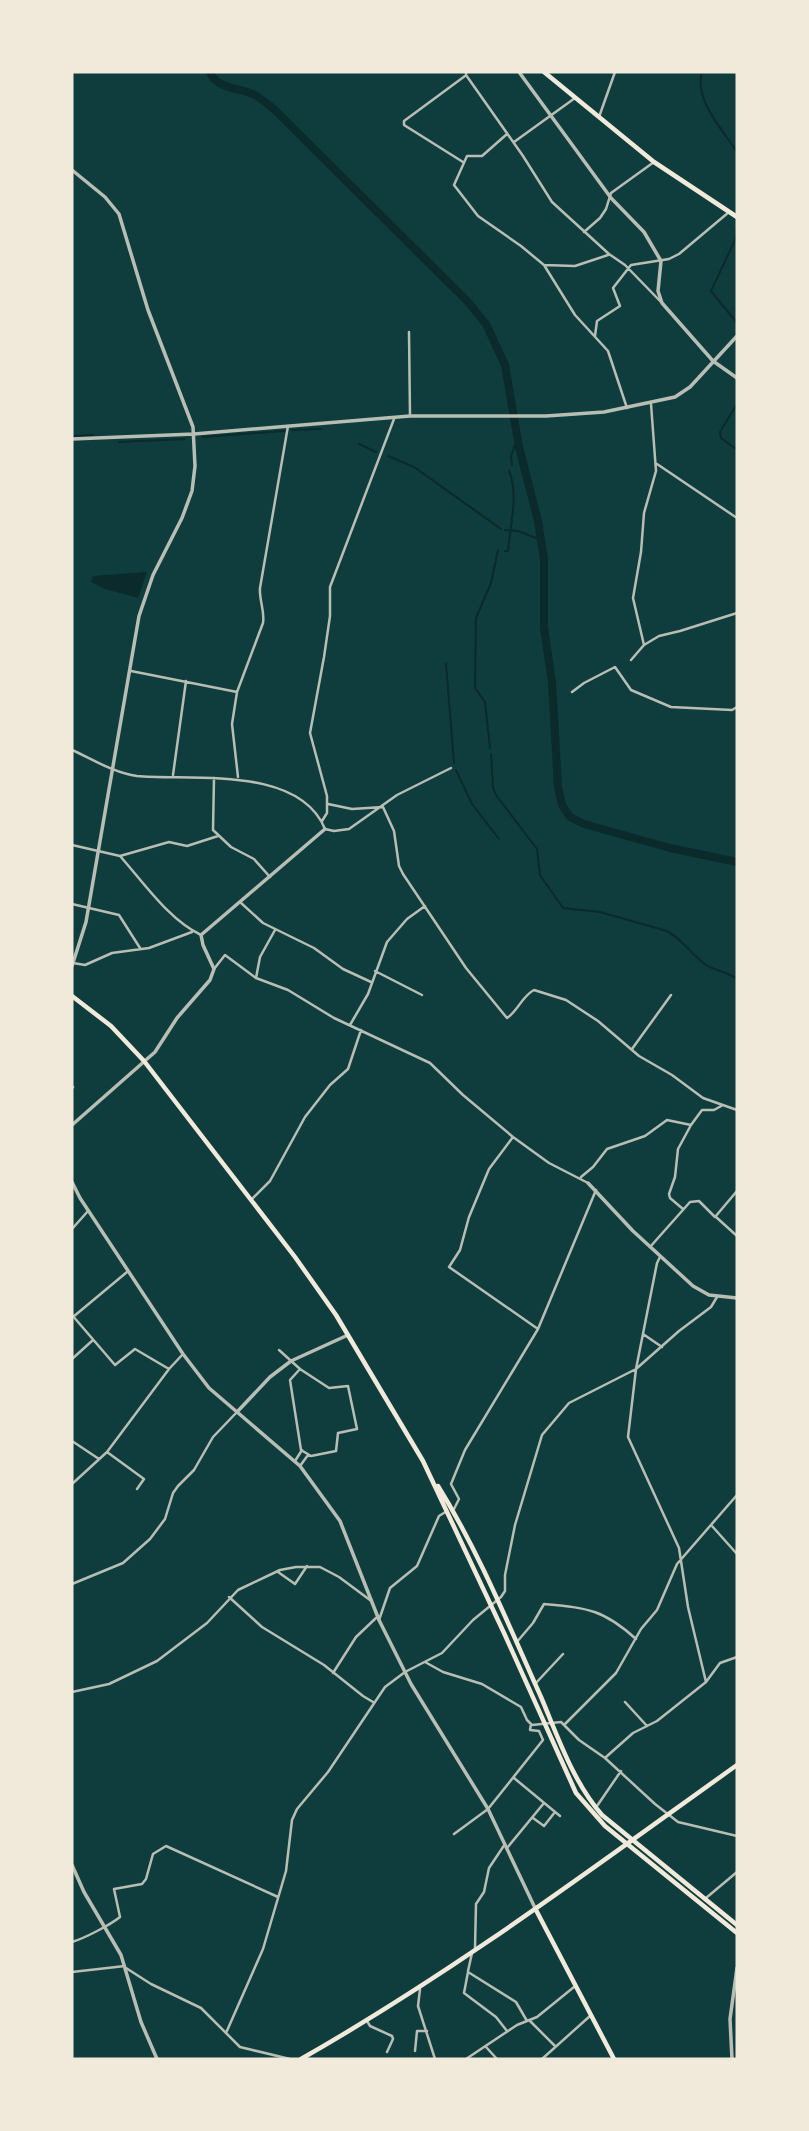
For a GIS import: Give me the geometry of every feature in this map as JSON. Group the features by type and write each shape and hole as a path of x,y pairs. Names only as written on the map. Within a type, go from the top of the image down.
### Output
{"main road":[{"path":"544,72 654,162 737,217"},
{"path":"72,996 111,1027 144,1062 309,1276 348,1335 451,1510 497,1600 583,1789 595,1807 737,1925"},
{"path":"451,1510 576,1793 598,1820 737,1933"},
{"path":"301,2059 367,2021 474,1952 737,1765"},
{"path":"536,1910 614,2059"}],"street":[{"path":"519,72 611,198 644,232 661,261 658,290 662,303"},
{"path":"599,117 615,72"},
{"path":"463,162 413,133 404,125 404,121 466,74 552,202 628,268 713,361 737,379"},
{"path":"514,142 575,98"},
{"path":"507,134 482,156 469,154 454,185 478,216 544,265 575,315 608,351 627,408"},
{"path":"584,232 600,218 611,193 654,162"},
{"path":"72,170 106,197 119,214 148,310 192,423 195,466 192,491 182,518 145,595 139,616 84,929 72,964 85,965 112,953 164,943 192,932"},
{"path":"594,337 597,321 620,306 613,288 631,265 661,261 679,254 729,212"},
{"path":"544,265 575,266 609,254"},
{"path":"409,332 410,416"},
{"path":"72,439 194,434 410,416 578,415 627,408 668,400 682,393 737,336"},
{"path":"644,645 633,598 644,513 655,482 657,464 651,404"},
{"path":"322,821 328,804 310,729 326,646 330,587 394,417"},
{"path":"238,779 232,724 237,692 264,623 265,615 259,600 260,588 288,426"},
{"path":"657,464 737,518"},
{"path":"631,660 644,645 662,634 737,613"},
{"path":"572,692 584,682 615,667 631,691 671,707 732,710 737,707"},
{"path":"129,671 237,692"},
{"path":"173,776 186,681"},
{"path":"72,750 138,776 238,779 282,790 302,800 322,821 325,829"},
{"path":"325,829 349,829 415,784 451,768"},
{"path":"214,778 213,830 231,847 254,859 270,877"},
{"path":"328,804 352,808 383,807"},
{"path":"383,807 394,831 399,866 466,968 507,1018 529,991 544,991 566,1000 587,1014 653,1066 672,1075 703,1098 737,1110"},
{"path":"201,935 325,829"},
{"path":"72,845 120,856 169,842 187,846 218,836"},
{"path":"120,856 172,915 192,932 201,935"},
{"path":"240,902 263,923 314,948 343,969 371,982"},
{"path":"72,904 119,915 141,949"},
{"path":"350,1024 368,994 391,936 407,919 425,906"},
{"path":"256,978 260,957 275,930"},
{"path":"201,935 202,945 214,969"},
{"path":"72,1125 155,1052 177,1018 210,980 214,969 225,955 256,978 288,990 360,1030 430,1063 513,1137 549,1163 588,1183 650,1248 693,1286 717,1297 737,1298"},
{"path":"375,971 422,995"},
{"path":"632,1050 671,995"},
{"path":"251,1200 270,1181 305,1117 330,1085 348,1069 360,1030"},
{"path":"683,1209 669,1194 675,1177 678,1149 702,1110 714,1110 723,1104"},
{"path":"580,1177 593,1167 607,1149 645,1136 664,1121 691,1125"},
{"path":"513,1137 489,1169 469,1217 460,1250 449,1267 538,1329"},
{"path":"72,1182 183,1354 209,1388 300,1466 340,1521 378,1618 405,1672 488,1809 536,1910"},
{"path":"333,1673 356,1637 378,1618 390,1588 417,1566 439,1516 451,1510 459,1499 451,1484 465,1450 538,1329 596,1190"},
{"path":"715,1217 737,1191"},
{"path":"650,1248 690,1202 699,1201 737,1236"},
{"path":"72,1229 89,1210"},
{"path":"660,1257 636,1369 628,1437 679,1548 688,1607 706,1682"},
{"path":"129,1271 72,1316 115,1365 135,1349 169,1369"},
{"path":"226,2033 263,1949 286,1871 292,1819 297,1809 343,1752 385,1687 405,1672 442,1653 507,1587 506,1575 515,1525 541,1435 569,1403 636,1369 714,1305 717,1297"},
{"path":"643,1334 653,1338 662,1347"},
{"path":"72,1584 123,1563 144,1546 165,1519 178,1486 194,1470 213,1437 270,1377 291,1361 348,1335"},
{"path":"72,1359 93,1340"},
{"path":"279,1350 329,1388 348,1386 357,1429 338,1433 336,1451 311,1456 302,1450 289,1380 300,1368"},
{"path":"72,1484 107,1452 183,1354"},
{"path":"72,1441 99,1459"},
{"path":"295,1461 302,1450"},
{"path":"107,1452 144,1479 137,1489"},
{"path":"300,1466 308,1455"},
{"path":"564,1725 616,1673 657,1610 682,1559 737,1495"},
{"path":"712,1526 737,1554"},
{"path":"72,1692 109,1685 157,1661 207,1623 238,1590 278,1571 307,1566 320,1567 371,1601"},
{"path":"278,1571 295,1584 307,1566"},
{"path":"229,1597 262,1627 373,1702"},
{"path":"516,1643 533,1623 544,1604 590,1609 615,1620 636,1639"},
{"path":"535,1685 563,1654"},
{"path":"605,1758 633,1733 657,1721 706,1682 720,1662 737,1657"},
{"path":"425,1662 443,1672 482,1684 521,1707 531,1724 530,1730 539,1731 543,1740 488,1809 454,1834"},
{"path":"625,1702 647,1726"},
{"path":"531,1724 561,1722 667,1815 678,1822 737,1836"},
{"path":"595,1807 621,1772"},
{"path":"514,1778 560,1816"},
{"path":"507,2031 496,2017 464,1993 474,1952 476,1904 484,1892 489,1868 544,1803"},
{"path":"533,1817 544,1826 555,1812"},
{"path":"72,1942 86,1938 120,1917 114,1889 142,1884 153,1854 166,1846 278,1897"},
{"path":"72,1865 126,1967 141,2022 157,2059"},
{"path":"706,1898 737,1872"},
{"path":"72,1972 126,1967 151,1984 201,2008 240,2047 290,2059"},
{"path":"732,2059 730,2028 737,1968"},
{"path":"468,1972 516,2002 528,2021 555,2046"},
{"path":"466,2059 507,2031 528,2021 574,1987"},
{"path":"420,1988 418,2006 435,2059"},
{"path":"542,2059 590,2016"},
{"path":"367,2021 370,2026 392,2036 387,2052"},
{"path":"730,2028 737,2033"},
{"path":"415,2051 417,2031 427,2031"},
{"path":"486,2047 497,2059"},
{"path":"270,2055 272,2059"}],"water":[{"path":"147,572 138,598 105,589 91,582 93,576"}],"waterway":[{"path":"210,72 218,82 249,92 274,109 468,302 486,324 505,365 519,447 538,521 544,559 544,628 552,682 558,787 562,805 570,817 584,824 670,848 737,862"},
{"path":"702,72 702,93 706,104 737,152"},
{"path":"737,227 735,240 711,291 737,323"},
{"path":"737,404 720,432 721,438 737,450"},
{"path":"292,430 321,429"},
{"path":"203,437 285,431"},
{"path":"72,436 93,435"},
{"path":"119,442 185,439"},
{"path":"512,465 511,456 517,440"},
{"path":"359,444 376,452"},
{"path":"388,456 414,467 501,529"},
{"path":"505,551 508,551 514,500 509,471"},
{"path":"505,530 518,531 539,539"},
{"path":"490,748 485,702 475,688 476,618 491,583 498,550"},
{"path":"446,664 454,763"},
{"path":"491,754 493,788 496,795 537,849 540,875 563,908 600,912 667,931 706,965 737,979"},
{"path":"456,770 472,804 499,839"}]}
